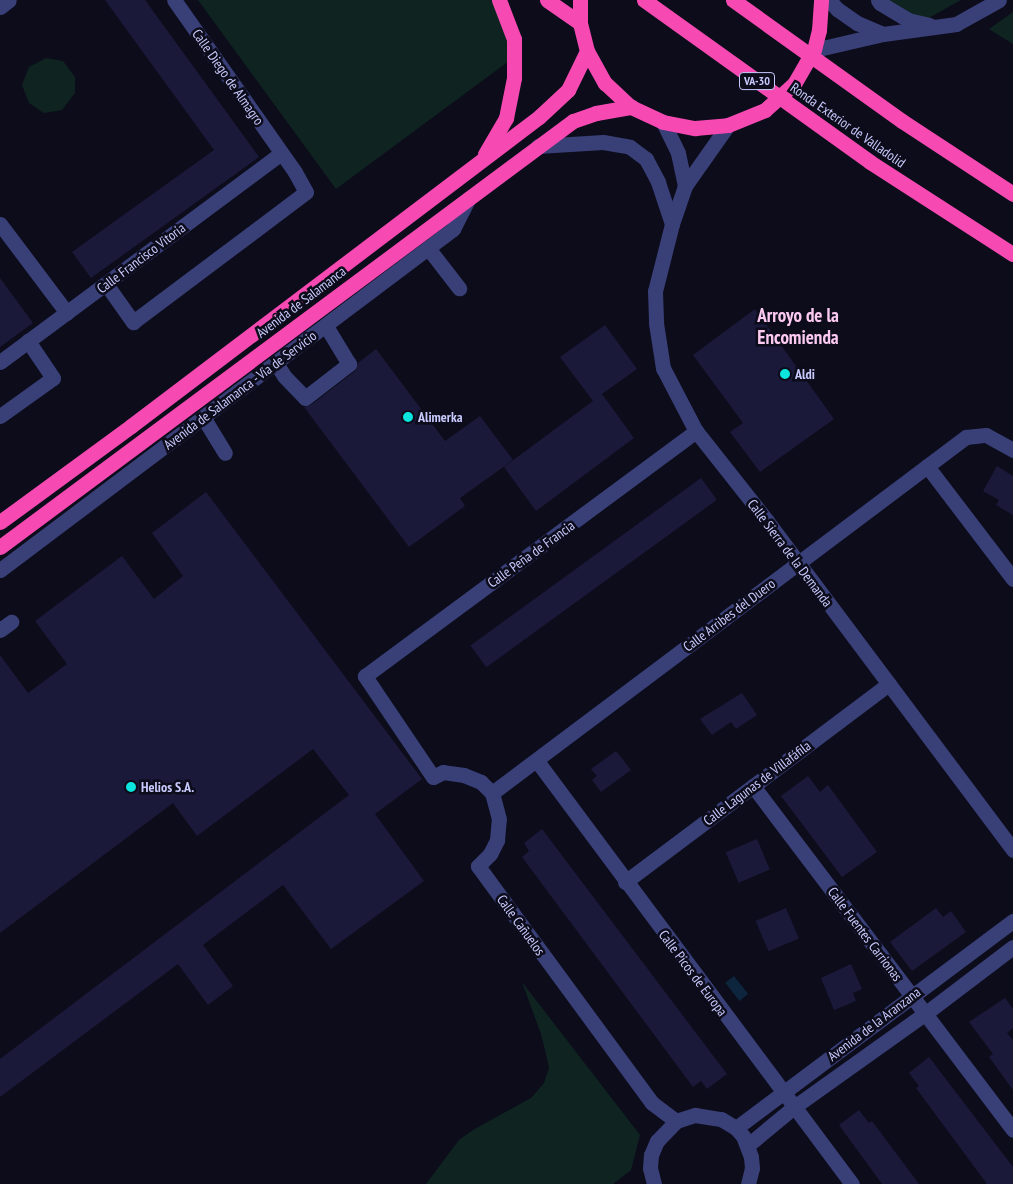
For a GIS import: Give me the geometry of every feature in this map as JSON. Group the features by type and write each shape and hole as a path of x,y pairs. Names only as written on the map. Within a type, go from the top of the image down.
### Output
{"highway":[{"path":"482,161 506,118 514,78 514,39 499,0"},
{"path":"547,0 580,23"},
{"path":"580,0 580,23 587,51 605,82 631,107 663,122 695,128 728,125 765,110 794,84 814,50 820,30 821,0"},
{"name":"Ronda Exterior de Valladolid","path":"644,0 870,162 1013,254"},
{"path":"733,0 902,121 1013,194"},
{"name":"Avenida de Salamanca","path":"0,522 539,117 568,90 587,51"},
{"name":"Avenida de Salamanca","path":"0,546 573,121 596,113 631,107"}],"street":[{"path":"0,7 9,0"},
{"name":"Calle Diego de Almagro","path":"106,284 133,322 306,192 174,0"},
{"path":"829,0 836,9 857,23 883,34"},
{"path":"878,0 908,20 937,27"},
{"path":"814,50 883,34 956,24 999,0"},
{"path":"663,122 678,153 685,186"},
{"name":"Calle Sierra de la Demanda","path":"728,125 685,186 672,224 656,291 656,323 663,368 696,431 1013,850"},
{"path":"538,146 603,142 630,147 646,159 654,174 672,224"},
{"name":"Calle Francisco Vitoria","path":"0,362 281,153"},
{"name":"Avenida de Salamanca - Vía de Servicio","path":"0,570 428,248 453,228 468,199"},
{"path":"0,224 67,313"},
{"path":"428,248 459,288"},
{"path":"276,363 284,376 305,398 349,364 326,326"},
{"path":"0,416 53,378 28,342"},
{"path":"204,417 225,453"},
{"name":"Calle Peña de Francia","path":"492,793 481,782 464,775 443,772 433,777 365,676 696,431"},
{"name":"Calle Arribes del Duero","path":"492,793 966,437 986,435 1013,450"},
{"path":"927,466 1013,579"},
{"name":"Calle Lagunas de Villafáfila","path":"625,882 889,684"},
{"name":"Calle Picos de Europa","path":"537,761 625,882 852,1184"},
{"name":"Calle Fuentes Carrionas","path":"753,786 1013,1130"},
{"name":"Calle Cañuelos","path":"492,793 499,819 497,840 490,854 478,866 652,1103 676,1121"},
{"name":"Avenida de la Aranzana","path":"736,1128 1013,921"},
{"name":"Avenida de la Aranzana","path":"748,1145 794,1107 926,1013 1013,947"},
{"name":"Calle Cañuelos","path":"652,1103 661,1134"},
{"path":"654,1184 650,1168 651,1155 661,1134 676,1121 696,1115 708,1115 722,1119 736,1128 748,1145 752,1168 748,1184"}],"green space":[{"path":"198,0 492,0 509,41 509,61 336,189"},
{"path":"887,0 961,0 927,19 917,18"},
{"path":"1013,12 1013,44 989,29"},
{"path":"46,58 63,61 75,77 75,93 62,110 44,113 29,103 22,85 29,67"},
{"path":"522,982 640,1135 631,1170 613,1184 426,1184 459,1140 473,1130 531,1098 544,1083 549,1068 546,1054 541,1034"}],"water":[{"path":"734,976 748,994 739,1001 725,983"}],"building":[{"path":"105,0 145,0 259,157 91,278 72,252 214,150"},
{"path":"0,278 33,323 0,347"},
{"path":"755,309 834,419 760,472 730,432 743,423 693,355"},
{"path":"605,325 637,369 602,394 634,438 536,511 504,467 593,401 560,357"},
{"path":"376,349 445,441 480,416 513,460 460,498 465,506 409,547 304,407 311,405 355,371 358,363"},
{"path":"997,466 1013,476 1013,515 996,505 999,500 983,491"},
{"path":"701,478 717,500 486,667 470,646"},
{"name":"Helios S.A.","path":"206,492 422,779 375,814 424,881 331,949 283,885 203,945 233,986 208,1005 178,964 0,1097 0,1059 349,795 313,749 197,836 173,803 0,933 0,655 28,693 67,664 35,621 122,556 154,599 183,576 152,533"},
{"path":"742,693 757,715 736,729 731,722 712,735 700,719"},
{"path":"616,751 631,770 601,792 592,780 597,776 591,769"},
{"path":"808,776 820,792 828,785 877,852 842,877 781,796"},
{"path":"542,829 727,1074 707,1089 701,1081 693,1087 522,857 529,851 524,843"},
{"path":"757,839 770,869 739,883 726,852"},
{"path":"786,908 799,938 769,951 756,921"},
{"path":"936,908 943,917 951,911 966,932 912,971 890,942"},
{"path":"851,964 862,989 853,993 856,1001 834,1010 821,978"},
{"path":"1005,998 1013,1009 1013,1028 1007,1033 1013,1040 1013,1090 989,1057 993,1054 969,1022"},
{"path":"929,1057 1013,1167 1013,1184 987,1184 916,1088 919,1086 909,1073"},
{"path":"859,1110 869,1123 872,1121 919,1184 882,1184 839,1125"}],"place":[{"name":"Aldi","path":"785,374"},
{"name":"Alimerka","path":"408,417"},
{"name":"Helios S.A.","path":"131,787"}],"district":[{"name":"Arroyo de la Encomienda","path":"798,327"}]}
